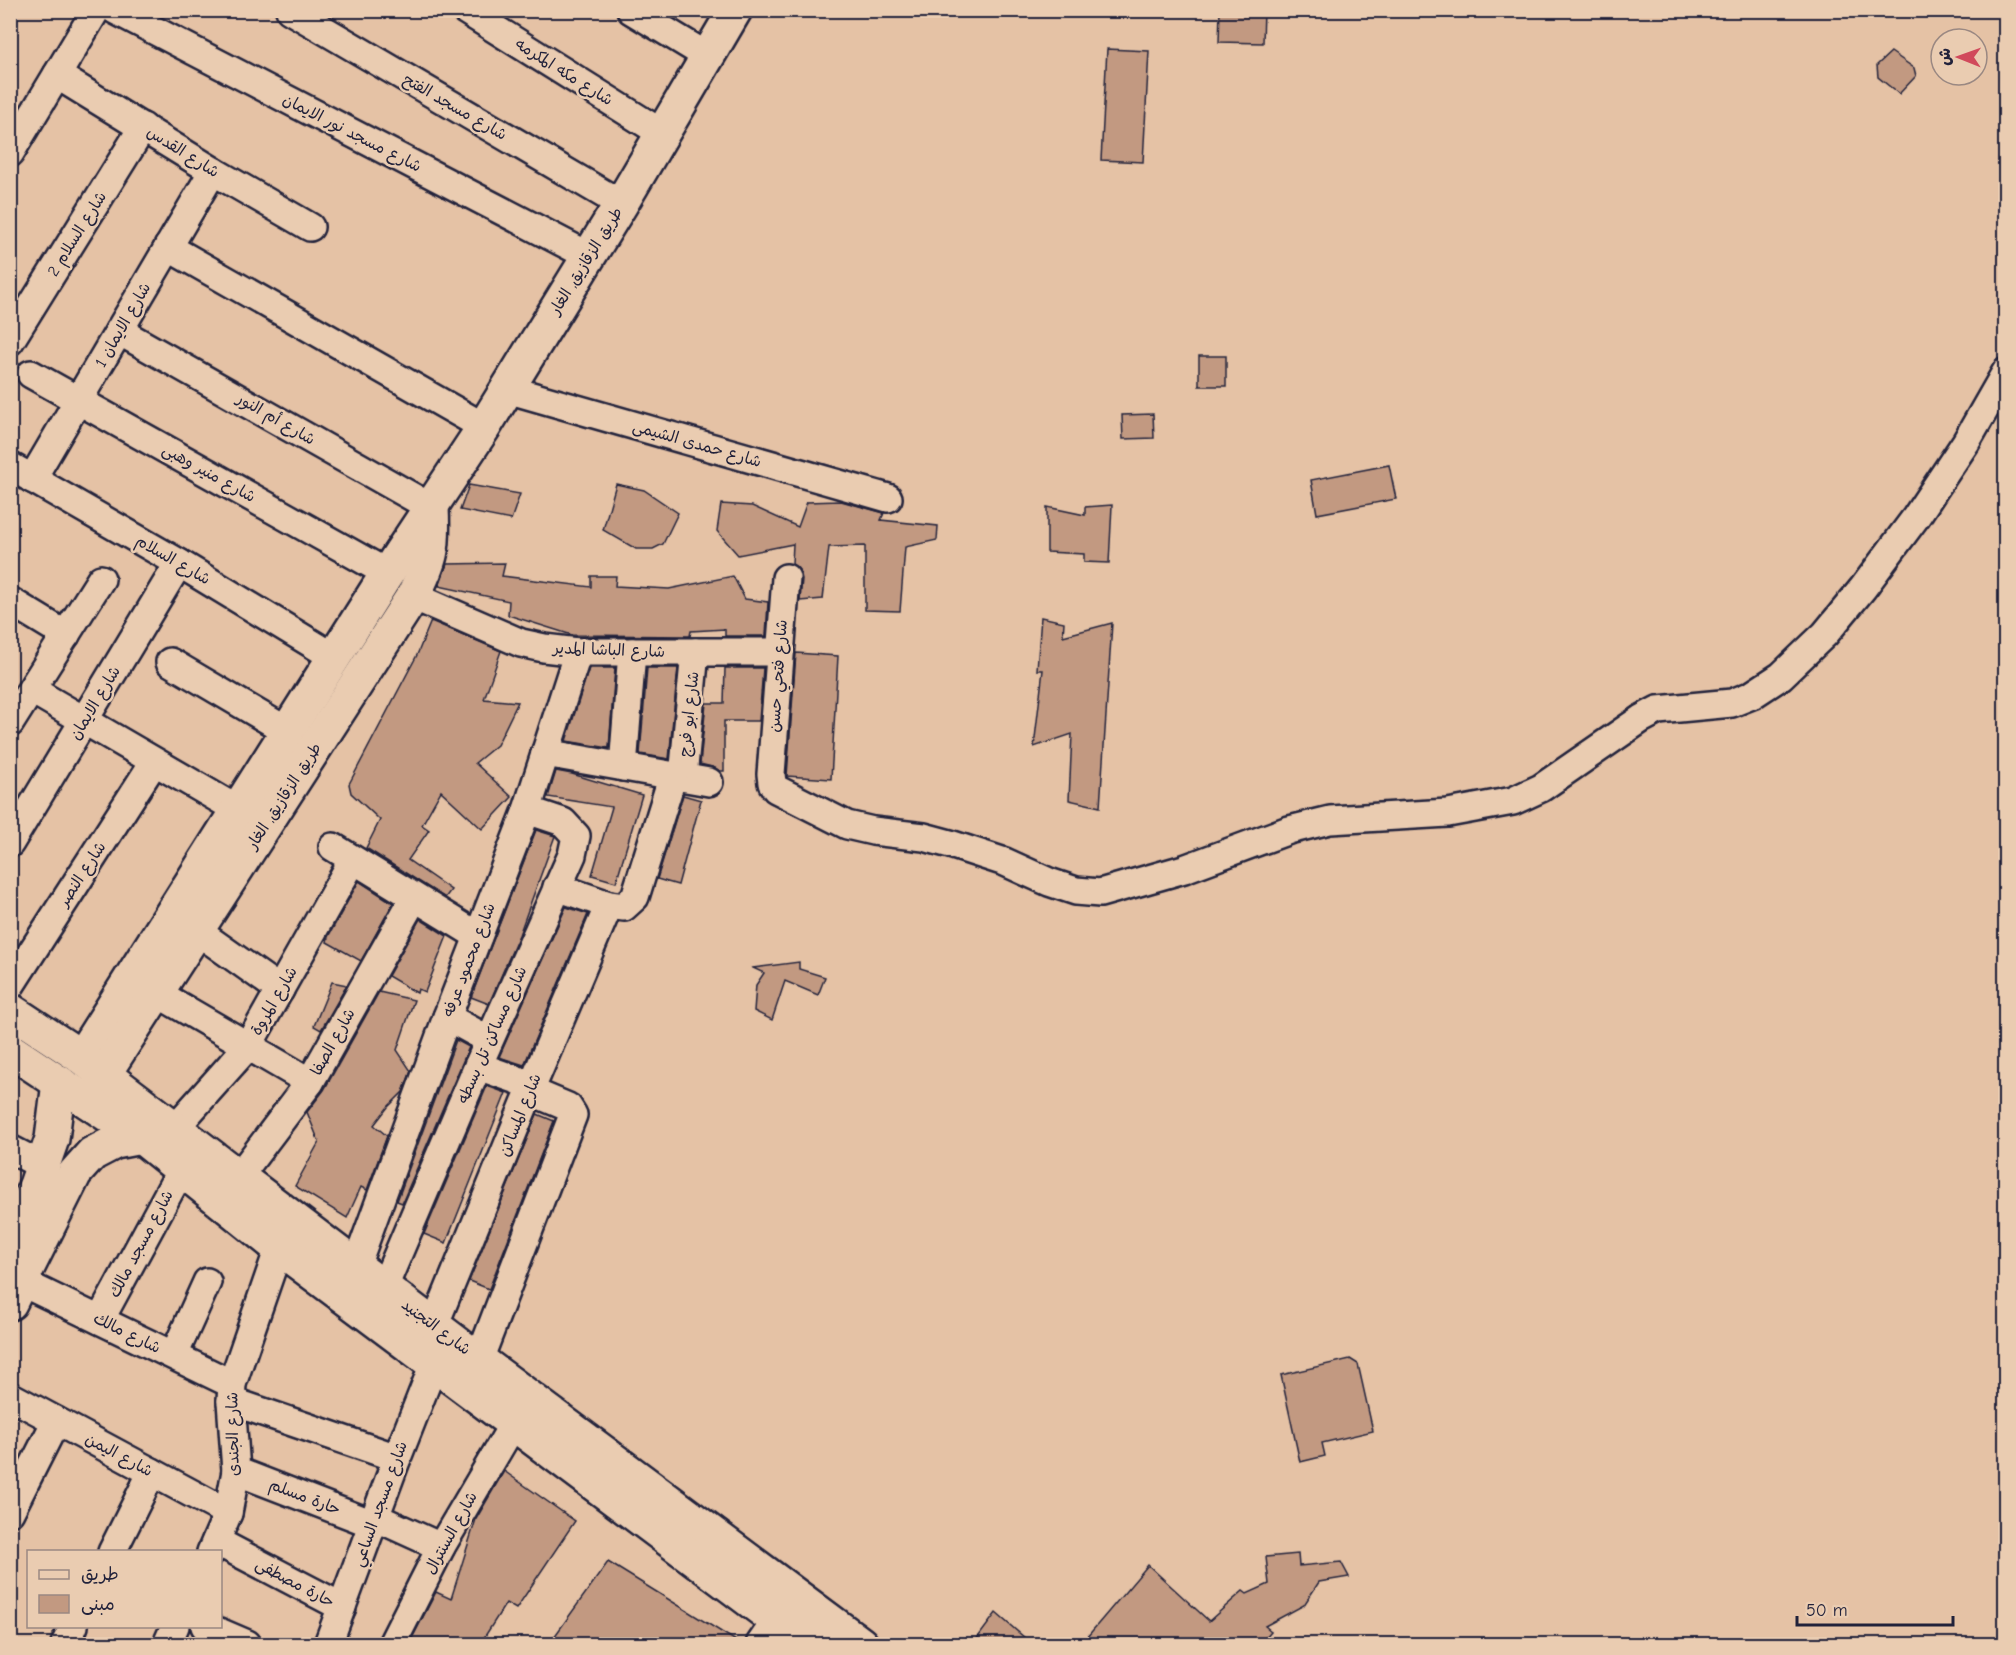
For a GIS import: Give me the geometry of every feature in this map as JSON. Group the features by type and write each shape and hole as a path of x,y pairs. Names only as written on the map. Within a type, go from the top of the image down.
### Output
{"main road":[{"name":"طريق الزقازيق, الغار","path":"93,1066 238,810 387,573 484,427 621,204 735,10"},
{"name":"طريق الزقازيق, الغار","path":"93,1066 157,993 413,596 428,567 434,541 432,508"},
{"name":"شارع التجنيد","path":"10,1010 93,1066 479,1360 861,1644"},
{"name":"شارع التجنيد","path":"10,1050 141,1137 279,1248 514,1423 768,1633 808,1644"},
{"path":"10,1244 52,1139 59,1082"},
{"path":"14,1287 75,1173 92,1154 115,1142 141,1137"}],"street":[{"path":"10,153 96,10"},
{"name":"شارع مسجد نور الايمان","path":"115,10 589,256"},
{"name":"شارع مسجد الفتح","path":"290,10 621,204"},
{"name":"شارع مكه المكرمه","path":"465,10 663,134"},
{"path":"632,10 707,56"},
{"name":"شارع القدس","path":"57,75 213,171 310,227"},
{"name":"شارع السلام 2","path":"10,341 143,127"},
{"name":"شارع الايمان 1","path":"21,472 78,401 213,171"},
{"path":"168,247 484,427"},
{"name":"شارع أم النور","path":"119,331 432,508"},
{"name":"شارع فتحي حسن","path":"786,578 771,774 772,783 779,791 847,825 873,831 924,837 1005,862 1049,882 1076,891 1100,893 1184,869 1262,839 1330,820 1449,813 1513,801 1541,788 1641,719 1658,710 1732,703 1752,695 1781,676 1826,634 1863,588 1916,517 1966,442 2006,372"},
{"name":"شارع منير وهبى","path":"31,374 387,573"},
{"name":"شارع حمدى الشيمى","path":"507,389 888,498"},
{"name":"شارع السلام","path":"21,472 179,563 334,657"},
{"name":"شارع الايمان","path":"10,843 179,563"},
{"path":"101,579 66,635 18,704 84,721 238,810"},
{"name":"شارع الباشا المدير","path":"413,596 521,642 544,648 578,652 780,652"},
{"path":"10,601 66,635"},
{"name":"شارع محمود عرفه","path":"356,1266 447,1017 527,810 578,652"},
{"path":"623,767 632,652"},
{"name":"شارع ابو فرج","path":"609,905 624,907 635,897 688,778 695,652"},
{"path":"170,662 287,731"},
{"path":"545,753 688,778"},
{"name":"شارع النصر","path":"10,986 154,762"},
{"name":"شارع مساكن تل بسطه","path":"384,1287 489,1040 572,855 576,836 563,822 527,810"},
{"name":"شارع المروة","path":"175,1128 248,1046 280,990 343,853 414,898"},
{"path":"557,887 609,905"},
{"path":"414,898 478,936"},
{"name":"شارع الصفا","path":"238,1176 310,1082 414,898"},
{"name":"شارع المساكن","path":"434,1326 609,905"},
{"path":"197,931 280,990"},
{"path":"157,993 310,1082"},
{"path":"447,1017 489,1040"},
{"path":"478,1066 531,1088 568,1107 573,1115 479,1360"},
{"path":"10,1149 43,1166"},
{"name":"شارع مسجد مالك","path":"100,1320 182,1168"},
{"name":"شارع الجندى","path":"213,1546 228,1513 237,1471 232,1392 279,1248"},
{"path":"174,1355 207,1282"},
{"name":"شارع مالك","path":"14,1287 100,1320 174,1355 232,1392 397,1458"},
{"name":"شارع مسجد الساعي","path":"328,1644 434,1364"},
{"name":"شارع اليمن","path":"10,1396 228,1513"},
{"path":"10,1512 56,1421"},
{"name":"شارع السنترال","path":"392,1644 441,1547 514,1423"},
{"name":"حارة مسلم","path":"237,1471 441,1547"},
{"path":"113,1550 152,1472"},
{"name":"حارة مصطفى","path":"222,1550 342,1607"},
{"path":"65,1644 73,1628"},
{"path":"166,1644 174,1628"},
{"path":"210,1628 247,1644"}],"building":[{"path":"1220,10 1264,10 1263,43 1219,42"},
{"path":"1107,49 1149,51 1143,162 1101,160"},
{"path":"1891,52 1914,68 1916,76 1899,94 1878,77 1877,65"},
{"path":"1199,356 1226,356 1226,386 1199,386"},
{"path":"1153,414 1154,438 1123,439 1122,415"},
{"path":"1389,465 1396,499 1317,514 1311,480"},
{"path":"616,484 644,490 678,513 663,544 653,549 636,549 603,530"},
{"path":"469,485 520,494 511,520 460,510"},
{"path":"841,501 884,513 881,520 938,526 937,540 905,547 900,611 865,610 865,546 829,547 823,599 800,601 802,579 800,571 792,564 793,544 738,555 717,531 721,504 752,506 798,527 807,502"},
{"path":"1112,505 1109,563 1084,562 1084,554 1047,552 1047,507 1085,515 1085,507"},
{"path":"505,563 502,576 591,587 591,576 616,576 615,586 669,589 733,576 745,599 768,602 766,636 725,636 725,629 691,631 690,636 572,635 508,615 509,601 439,586 447,564"},
{"path":"1041,617 1064,622 1063,636 1112,623 1100,807 1069,800 1072,734 1034,747 1043,670 1037,670"},
{"path":"431,621 501,651 484,699 518,702 497,745 475,763 512,797 482,829 441,791 422,825 429,830 408,860 451,890 445,898 366,848 380,820 351,793 349,784 417,655"},
{"path":"796,653 838,656 831,779 787,776"},
{"path":"589,668 615,668 609,748 566,741"},
{"path":"647,668 678,668 669,759 640,754"},
{"path":"725,668 763,668 759,721 724,721 724,771 720,771 700,764 706,703 724,703"},
{"path":"556,771 642,795 616,882 592,875 612,807 548,797"},
{"path":"683,795 701,800 678,885 657,879"},
{"path":"536,830 555,836 519,935 489,1004 471,997"},
{"path":"359,881 393,903 361,961 327,942"},
{"path":"566,907 588,914 524,1065 499,1057"},
{"path":"420,919 447,936 425,992 418,989 417,993 388,976"},
{"path":"799,962 799,969 825,977 818,995 785,981 772,1020 754,1011 756,985 764,973 753,968"},
{"path":"332,982 347,985 321,1030 314,1026"},
{"path":"379,992 414,1000 397,1050 411,1071 403,1092 374,1125 387,1136 367,1190 361,1187 347,1218 295,1186 319,1142 307,1112 324,1090"},
{"path":"456,1040 469,1047 402,1203 397,1201"},
{"path":"487,1086 506,1093 446,1243 424,1234"},
{"path":"537,1114 554,1121 489,1289 469,1281"},
{"path":"1350,1359 1358,1364 1373,1431 1322,1443 1325,1456 1300,1462 1281,1375"},
{"path":"504,1471 575,1521 516,1609 506,1603 480,1644 409,1644 436,1592 451,1599 476,1519"},
{"path":"1298,1554 1299,1566 1341,1562 1349,1577 1319,1582 1304,1605 1265,1626 1271,1631 1260,1644 1081,1644 1148,1565 1209,1621 1243,1591 1247,1594 1269,1584 1266,1557"},
{"path":"608,1562 741,1644 549,1644"},
{"path":"996,1613 1032,1644 973,1644"}]}
